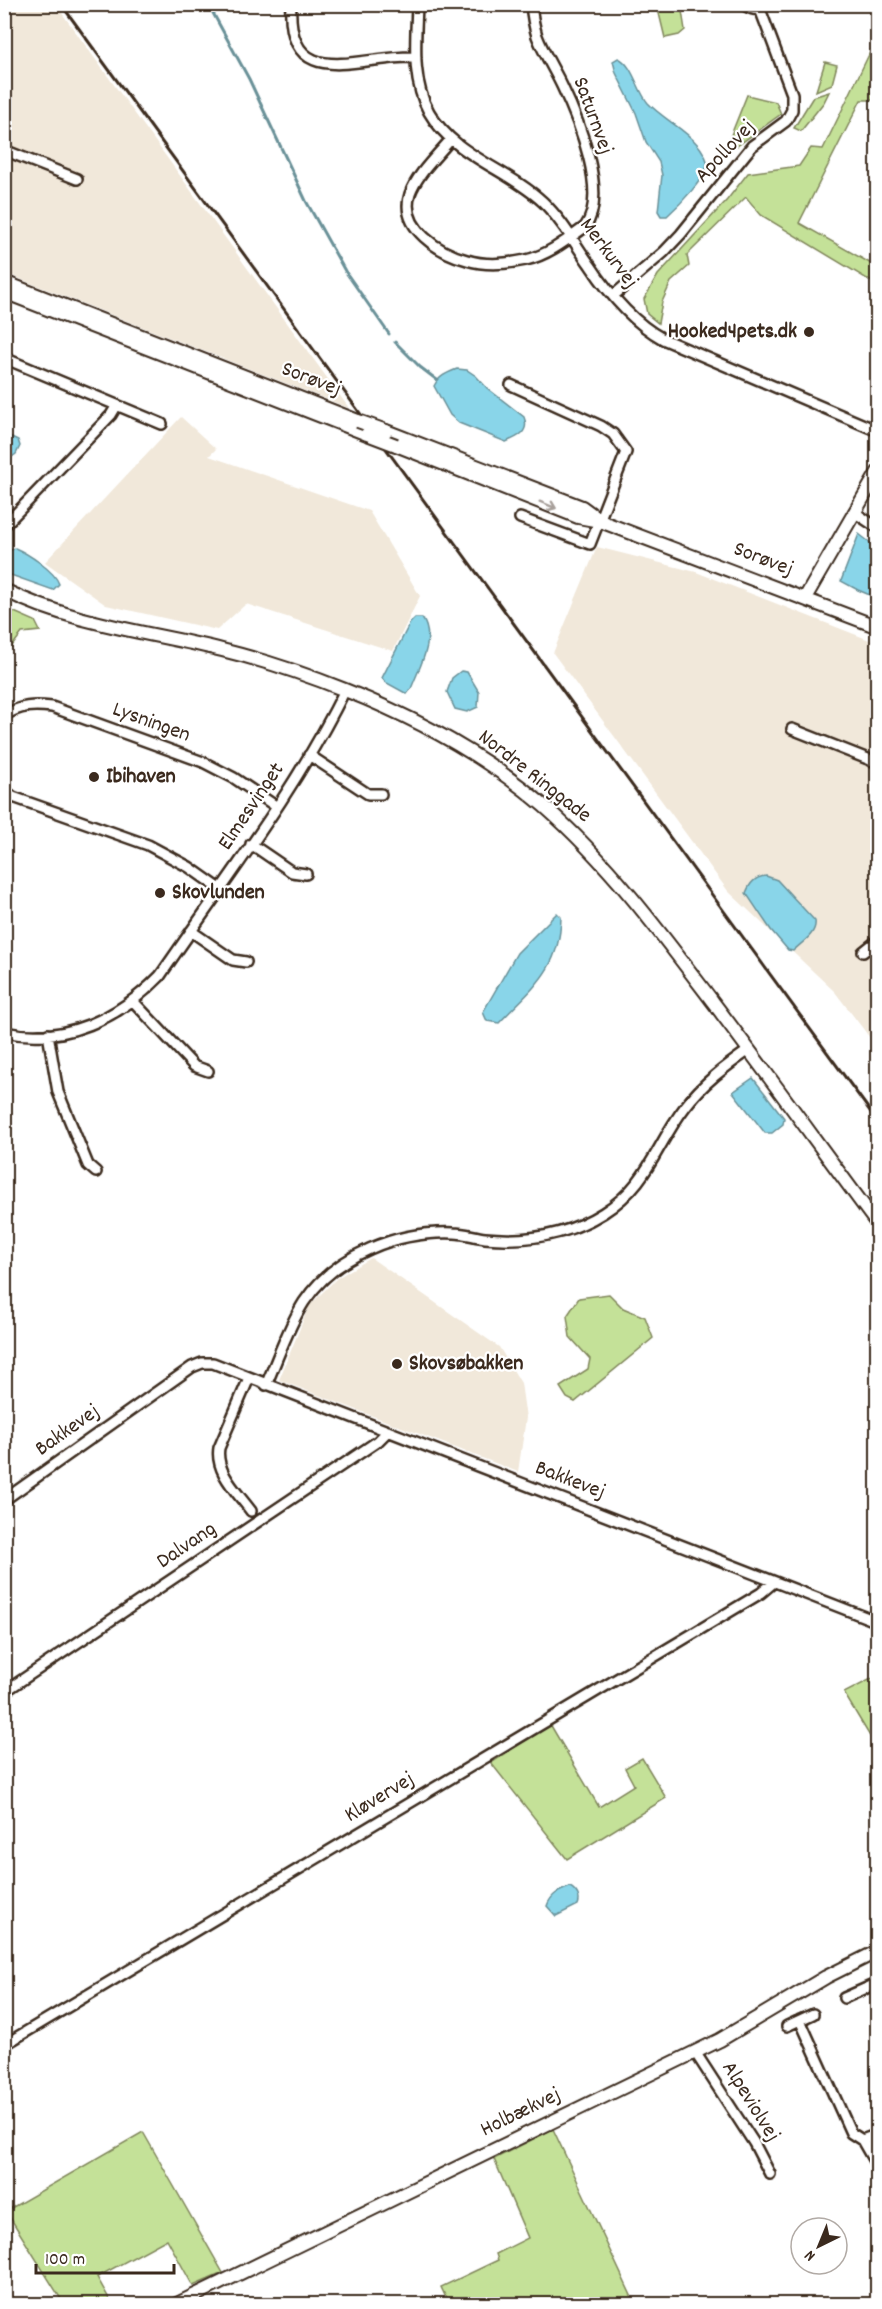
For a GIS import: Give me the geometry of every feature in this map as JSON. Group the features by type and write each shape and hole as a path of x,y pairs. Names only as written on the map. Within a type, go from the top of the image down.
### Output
{"street":[{"path":"291,4 292,37 310,58 326,64 345,65 398,56 416,57"},
{"name":"Merkurvej","path":"417,4 418,82 422,98 430,114 451,139 532,192 554,214 613,296 647,331 878,431"},
{"name":"Saturnvej","path":"451,139 422,174 410,194 409,211 412,221 427,239 442,250 467,261 504,264 528,260 551,250 571,237 585,226 592,215 595,200 593,175 576,117 537,35 531,4"},
{"name":"Apollovej","path":"613,296 664,252 681,234 752,146 790,116 793,105 792,94 762,7 750,9 743,4"},
{"path":"4,150 77,179"},
{"name":"Sorøvej","path":"4,282 582,507 600,521"},
{"name":"Sorøvej","path":"4,292 578,517 600,521 878,627"},
{"path":"4,358 162,424"},
{"path":"512,385 601,426 613,434 626,453 590,544 520,518"},
{"path":"4,526 111,415 117,405"},
{"path":"805,598 878,472"},
{"path":"854,512 878,528"},
{"name":"Nordre Ringgade","path":"4,590 56,610 106,625 222,650 345,690 406,717 493,767 542,804 582,840 615,875 655,924 878,1225"},
{"name":"Elmesvinget","path":"4,1032 48,1034 93,1024 121,1010 160,976 277,807 329,723 345,690"},
{"name":"Lysningen","path":"4,716 19,708 34,704 52,707 202,762 234,778 277,807"},
{"path":"792,729 878,763"},
{"path":"309,754 368,794 381,794"},
{"path":"4,790 13,797 148,845 189,867 220,889"},
{"path":"251,844 292,872 306,874"},
{"path":"191,931 233,960 246,962"},
{"path":"863,952 878,940"},
{"path":"133,1001 194,1066 208,1071"},
{"path":"48,1034 58,1092 88,1165 96,1172"},
{"path":"267,1385 304,1302 330,1275 356,1256 384,1242 417,1234 456,1233 485,1238 513,1239 537,1237 582,1225 605,1212 643,1177 684,1108 701,1087 749,1050"},
{"name":"Bakkevej","path":"4,1500 192,1367 202,1363 213,1364 878,1622"},
{"path":"249,1378 219,1448 217,1460 220,1469 251,1511"},
{"name":"Dalvang","path":"4,1692 378,1441 388,1431"},
{"name":"Kløvervej","path":"4,2045 761,1593 774,1582"},
{"name":"Holbækvej","path":"177,2304 695,2052 750,2024 826,1977 878,1951"},
{"path":"844,1998 878,1983"},
{"path":"787,2026 813,2014"},
{"path":"800,2020 851,2133 862,2140 876,2161"},
{"name":"Alpeviolvej","path":"695,2052 754,2143 770,2174"},
{"path":"862,2140 878,2134"}],"shaded area":[{"path":"4,5 56,5 349,408 5,273"},
{"path":"181,417 216,449 209,456 369,511 420,596 393,651 246,604 217,630 106,605 45,562"},
{"path":"597,547 696,572 877,643 877,1047 835,992 728,891 553,653"},
{"name":"Skovsøbakken","path":"371,1258 499,1347 521,1383 526,1418 518,1472 279,1380 309,1306 337,1278"}],"green space":[{"path":"657,5 681,5 685,30 679,35 665,38"},
{"path":"877,38 877,100 861,100 799,223 877,267 877,285 761,215 746,197 687,255 689,266 671,282 662,302 658,323 647,314 644,299 658,275 727,200 748,173 799,166 811,148 823,149"},
{"path":"825,62 837,65 832,84 816,91"},
{"path":"829,92 801,131 794,128 813,97"},
{"path":"747,95 776,102 781,114 737,146 729,140"},
{"path":"5,608 35,621 40,631 22,633 5,655"},
{"path":"609,1294 623,1308 645,1317 653,1338 575,1402 567,1398 560,1387 588,1369 590,1359 570,1337 567,1316 579,1298"},
{"path":"877,1676 877,1748 844,1693"},
{"path":"550,1724 599,1807 634,1785 625,1768 642,1758 666,1798 567,1859 491,1763"},
{"path":"553,2129 635,2304 449,2304 441,2287 498,2260 496,2254 528,2238 494,2159"},
{"path":"143,2132 223,2273 193,2286 167,2239 97,2277 112,2304 64,2304 6,2211"}],"water":[{"path":"618,58 631,71 648,103 693,139 701,148 707,161 707,167 698,182 667,216 661,216 658,211 662,175 659,162 646,142 636,113 616,73 613,61"},
{"path":"457,369 467,370 476,376 487,388 524,417 525,427 522,433 506,442 459,423 450,415 434,386 441,377"},
{"path":"5,434 18,440 20,446 16,454 6,461"},
{"path":"859,534 877,548 877,598 841,581"},
{"path":"15,548 46,568 59,584 53,590 5,573 5,553"},
{"path":"415,618 422,618 428,635 422,662 407,694 382,678 410,623"},
{"path":"461,671 467,672 479,692 478,707 467,712 455,709 447,692 452,678"},
{"path":"766,876 777,880 815,921 814,930 793,951 788,950 771,930 746,893 753,881"},
{"path":"557,913 561,917 559,935 556,951 550,964 533,988 499,1023 487,1021 483,1012 517,953"},
{"path":"753,1078 784,1118 783,1124 772,1133 765,1133 733,1092"},
{"path":"570,1887 578,1895 578,1905 556,1916 547,1906 556,1894"}],"waterway":[{"path":"217,4 213,13 249,79 306,201 345,271 389,334"},
{"path":"395,342 437,380"}],"railway":[{"path":"61,4 878,1122"}],"place":[{"name":"Hooked4pets.dk","path":"809,332"},
{"name":"Ibihaven","path":"94,777"},
{"name":"Skovlunden","path":"160,893"},
{"name":"Skovsøbakken","path":"397,1364"}]}
